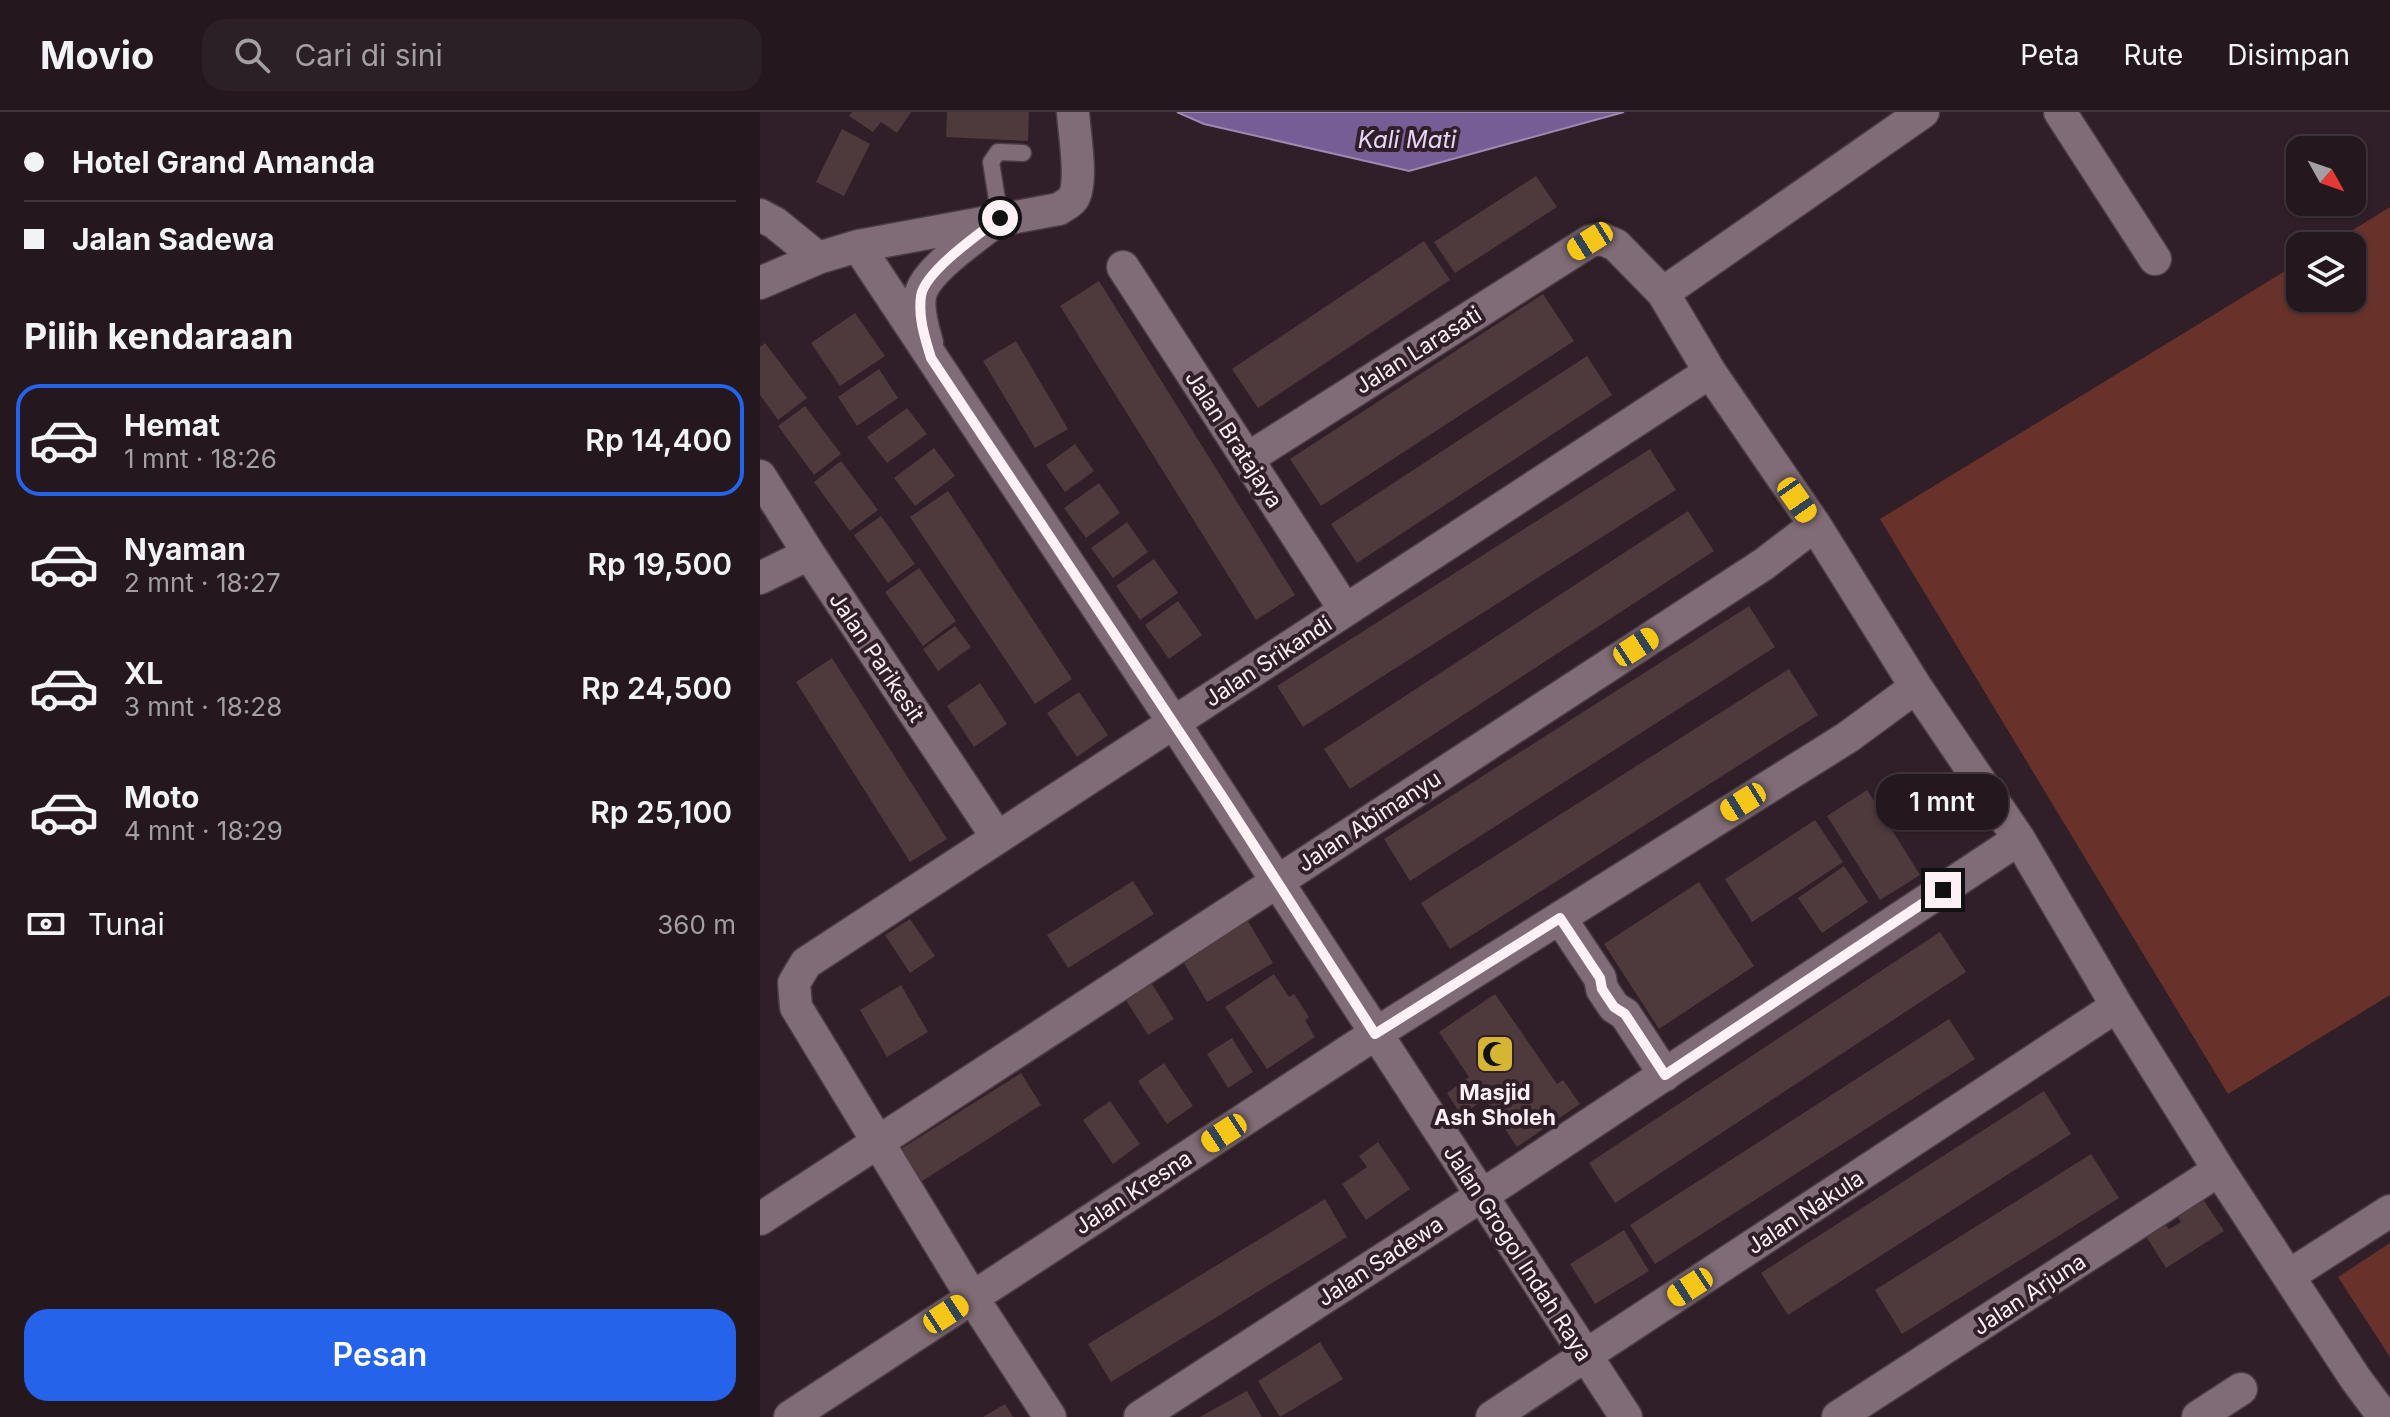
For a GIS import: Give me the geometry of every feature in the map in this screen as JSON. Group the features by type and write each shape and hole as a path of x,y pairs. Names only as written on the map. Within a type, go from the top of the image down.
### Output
{"street":[{"path":"760,283 818,258 858,246 1059,209 1075,195 1077,183 1073,112"},
{"path":"1923,112 1663,293 1710,372 1815,525 1916,687 2019,839 2117,1006 2219,1170 2355,1378 2384,1417"},
{"path":"2060,112 2155,259"},
{"path":"760,215 775,223 818,258"},
{"path":"931,358 921,325 921,293 942,264 1000,218"},
{"name":"Jalan Larasati","path":"1247,459 1590,241 1602,239 1616,245 1663,293"},
{"name":"Jalan Grogol Indah Raya","path":"858,246 1277,880 1626,1417"},
{"name":"Jalan Bratajaya","path":"1123,267 1345,610"},
{"name":"Jalan Srikandi","path":"876,1141 796,1007 794,983 806,963 1710,372"},
{"name":"Jalan Parikesit","path":"760,476 997,837"},
{"name":"Jalan Abimanyu","path":"760,1219 1764,564 1815,525"},
{"path":"760,578 809,554"},
{"name":"Jalan Kresna","path":"790,1417 1375,1034 1848,737 1916,687"},
{"name":"Jalan Sadewa","path":"1140,1417 1481,1196 2019,839"},
{"path":"1560,918 1600,978 1602,989 1614,1007 1625,1014 1665,1075"},
{"name":"Jalan Nakula","path":"1492,1417 2117,1006"},
{"path":"876,1141 1050,1417"},
{"name":"Jalan Arjuna","path":"1838,1417 2219,1170"},
{"path":"2290,1275 2390,1211"},
{"path":"2198,1417 2241,1389"}],"lane":[{"path":"1000,218 991,162 998,152 1023,153"}],"shaded area":[{"path":"2390,207 2390,995 2228,1094 1880,519 2286,271 2286,312 2366,312 2366,232 2350,232"},
{"path":"2390,1243 2390,1357 2338,1277"}],"water":[{"name":"Kali Mati","path":"1177,112 1624,112 1409,171 1204,124"}],"building":[{"path":"852,112 911,112 897,133 881,122 873,132 849,116"},
{"path":"947,112 1029,112 1028,141 946,137"},
{"path":"842,129 870,144 844,196 816,182"},
{"path":"1536,176 1557,207 1455,273 1434,242"},
{"path":"1424,241 1450,280 1258,408 1232,369"},
{"path":"1099,281 1295,595 1256,620 1060,306"},
{"path":"1543,294 1574,341 1321,506 1290,459"},
{"path":"855,313 885,356 840,386 811,343"},
{"path":"1016,341 1068,429 1035,448 983,361"},
{"path":"765,343 807,398 778,420 760,395 760,347"},
{"path":"1587,356 1612,395 1357,563 1331,524"},
{"path":"879,369 898,398 857,426 838,397"},
{"path":"805,406 841,454 814,475 778,426"},
{"path":"907,408 927,434 887,463 867,437"},
{"path":"1075,444 1094,471 1065,492 1046,465"},
{"path":"934,448 955,476 915,506 894,478"},
{"path":"1650,449 1676,490 1303,727 1277,686"},
{"path":"841,461 878,510 850,531 814,482"},
{"path":"1099,483 1120,513 1086,538 1064,508"},
{"path":"948,491 1072,679 1035,704 910,517"},
{"path":"1688,511 1714,551 1350,789 1324,749"},
{"path":"881,516 915,564 888,583 854,535"},
{"path":"1127,522 1148,552 1113,578 1091,548"},
{"path":"1154,559 1178,593 1140,620 1116,586"},
{"path":"919,568 956,621 923,646 885,592"},
{"path":"1178,601 1202,635 1169,659 1145,625"},
{"path":"1749,606 1775,647 1410,881 1384,839"},
{"path":"955,626 971,647 938,671 923,649"},
{"path":"832,658 947,839 910,862 796,682"},
{"path":"1789,669 1818,715 1450,949 1421,903"},
{"path":"980,683 1007,724 974,747 947,706"},
{"path":"1079,692 1108,735 1077,757 1047,713"},
{"path":"1867,790 1920,875 1880,900 1827,816"},
{"path":"1815,820 1843,862 1752,922 1725,879"},
{"path":"1844,866 1868,902 1822,933 1798,898"},
{"path":"1133,881 1154,914 1068,968 1047,935"},
{"path":"1699,882 1754,966 1659,1029 1604,944"},
{"path":"1243,913 1273,963 1207,1002 1178,953"},
{"path":"910,919 935,956 910,973 885,935"},
{"path":"1940,932 1966,972 1615,1203 1589,1163"},
{"path":"1274,974 1289,997 1294,994 1309,1017 1305,1020 1315,1037 1267,1069 1225,1007"},
{"path":"1150,981 1174,1019 1148,1035 1124,997"},
{"path":"901,985 928,1032 887,1057 860,1010"},
{"name":"Masjid Ash Sholeh","path":"1495,994 1557,1084 1563,1080 1580,1104 1517,1147 1485,1099 1461,1115 1447,1093 1469,1077 1439,1032"},
{"path":"1949,1019 1975,1059 1655,1264 1630,1225"},
{"path":"1232,1038 1253,1072 1228,1088 1207,1054"},
{"path":"1164,1063 1193,1106 1167,1124 1138,1081"},
{"path":"1021,1073 1041,1105 916,1185 896,1152"},
{"path":"2044,1091 2071,1134 1788,1315 1761,1273"},
{"path":"1110,1101 1140,1144 1113,1164 1083,1120"},
{"path":"1378,1142 1410,1189 1366,1220 1342,1184 1367,1167 1359,1156"},
{"path":"2091,1154 2119,1198 1902,1334 1875,1290"},
{"path":"1325,1199 1347,1237 1111,1382 1088,1344"},
{"path":"2203,1199 2224,1231 2166,1268 2146,1236 2165,1224 2169,1229 2181,1222 2177,1216"},
{"path":"1624,1230 1649,1271 1595,1304 1570,1264"},
{"path":"1320,1342 1343,1379 1280,1417 1258,1381"},
{"path":"1247,1391 1262,1417 1200,1417 1216,1408"},
{"path":"1005,1404 1013,1417 983,1417"}],"place":[{"name":"Masjid Ash Sholeh","path":"1495,1054"}],"route":[{"path":"1000,218 942,264 921,293 921,325 931,358 1226,802 1375,1034 1560,918 1600,978 1602,989 1614,1007 1625,1014 1665,1075 1943,890"}]}
